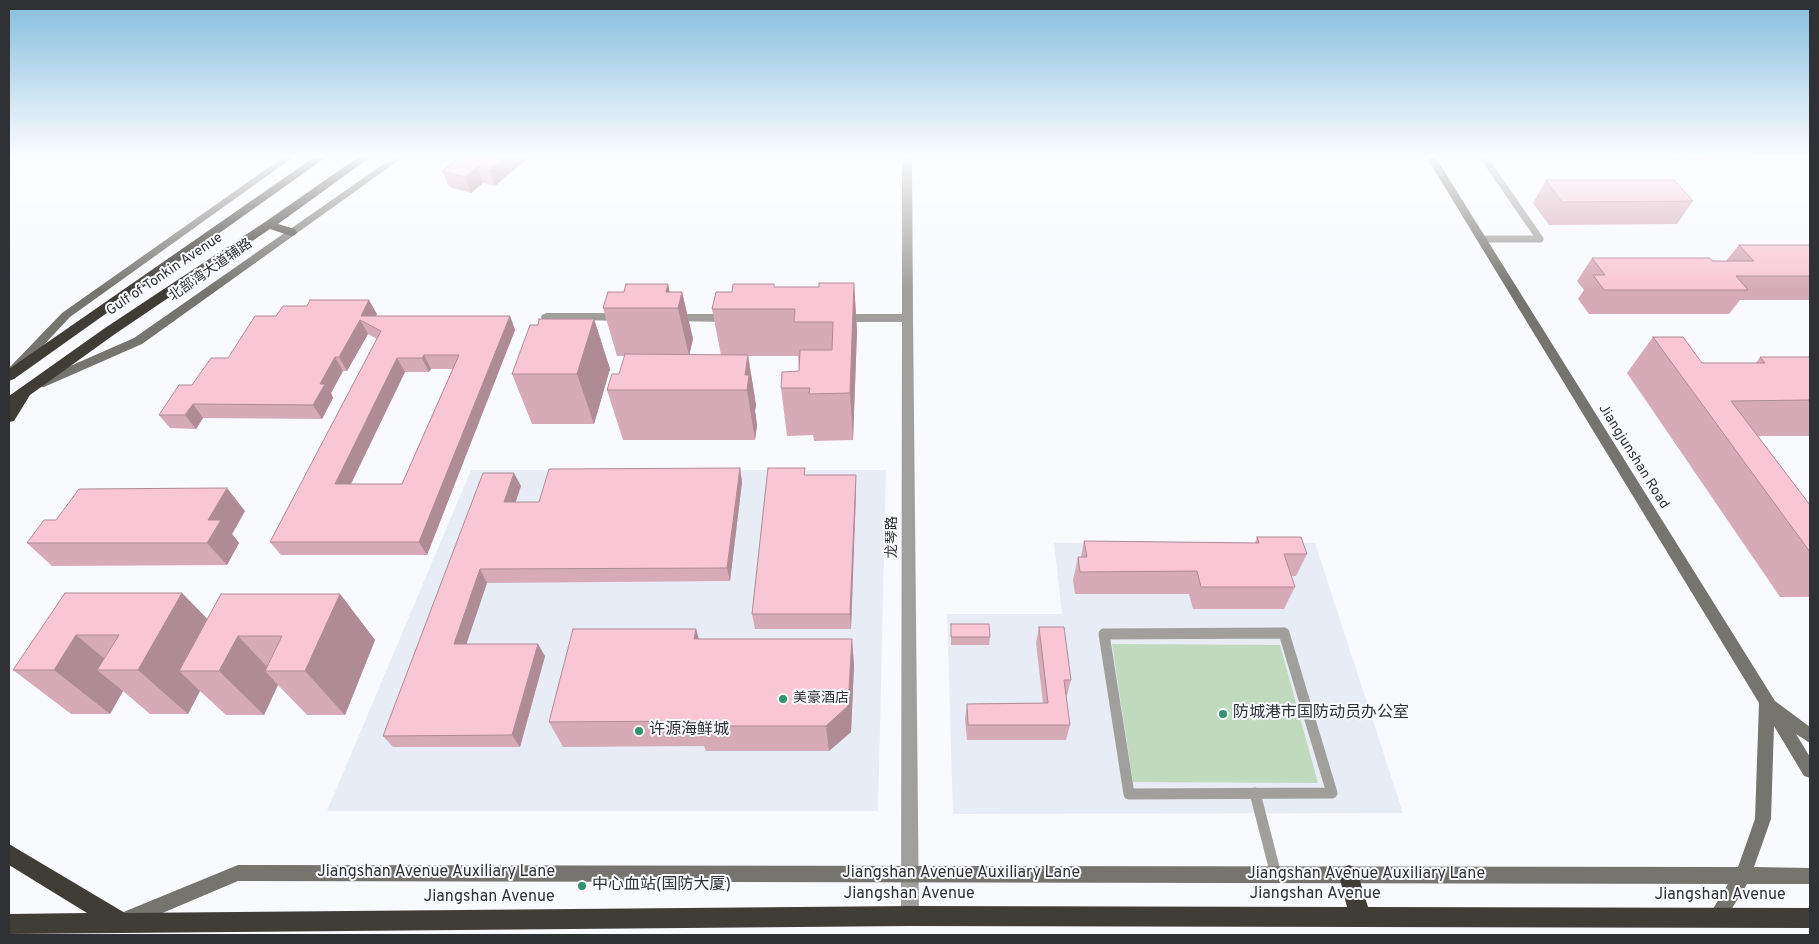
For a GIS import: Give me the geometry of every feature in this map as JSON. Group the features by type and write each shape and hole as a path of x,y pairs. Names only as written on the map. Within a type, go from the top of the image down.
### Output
{"highway":[{"name":"Gulf of Tonkin Avenue","path":"9,376 257,202"},
{"name":"Gulf of Tonkin Avenue","path":"9,403 110,331 302,202"},
{"path":"269,225 291,232"},
{"path":"9,418 30,388"},
{"path":"9,854 121,922"},
{"path":"1349,875 1360,916"},
{"name":"Jiangshan Avenue","path":"9,924 910,916 1810,918"}],"street":[{"path":"9,376 66,315 225,202"},
{"name":"北部湾大道辅路","path":"30,388 138,341 291,232 337,202"},
{"name":"龙琴路","path":"907,202 910,916"},
{"name":"Jiangjunshan Road","path":"1458,202 1810,771"},
{"path":"546,317 634,318"},
{"path":"663,318 742,318"},
{"path":"830,318 908,318"},
{"path":"1767,701 1810,736"},
{"path":"1717,917 1742,876 1763,819 1767,701"},
{"name":"Jiangshan Avenue Auxiliary Lane","path":"121,922 238,873 1810,876"}],"lane":[{"path":"1481,239 1540,239 1514,202"},
{"path":"1284,633 1332,793 1255,793 1129,794 1104,634 1284,633"},
{"path":"1255,793 1276,875"}],"shaded area":[{"path":"471,470 886,470 878,811 327,811"},
{"name":"防城港市国防动员办公室","path":"1054,543 1315,543 1403,813 953,814 947,614 1062,614"}],"green space":[{"path":"1112,644 1280,645 1318,783 1133,782"}],"building":[{"path":"1739,245 1810,245 1810,276 1736,276 1748,290 1604,290 1593,275 1605,275 1592,258 1709,258 1713,261 1754,261"},
{"path":"819,283 854,283 850,393 809,394 810,388 781,388 782,372 799,371 800,350 832,350 833,322 794,322 795,309 712,309 716,292 732,292 733,284 774,284 774,287 819,287"},
{"path":"626,284 668,284 666,292 682,292 678,308 603,308 608,292 624,292"},
{"path":"310,300 369,300 361,316 510,316 419,542 270,542 381,331 360,320 339,357 335,357 320,384 325,384 313,405 193,404 185,415 159,415 179,385 192,385 211,358 228,358 255,316 276,316 283,306 307,306","holes":["424,355 459,355 402,484 335,484 397,358 422,358"]},
{"path":"539,319 594,319 577,374 512,374 530,325 538,325"},
{"path":"1653,337 1683,337 1702,363 1765,363 1760,357 1810,357 1810,400 1731,401 1810,505 1810,552"},
{"path":"625,354 748,355 745,375 749,375 747,390 607,390 612,374 619,374"},
{"path":"740,468 727,568 480,569 454,644 538,644 512,735 383,736 483,473 514,473 504,502 539,502 549,469"},
{"path":"768,468 805,468 804,475 856,475 850,614 752,614"},
{"path":"227,488 208,520 221,520 207,543 27,543 44,520 56,520 79,489"},
{"path":"1257,537 1301,537 1307,554 1284,554 1295,587 1201,587 1197,571 1080,572 1078,557 1087,557 1084,541 1259,543"},
{"path":"65,593 182,593 138,670 97,670 119,635 76,635 54,670 13,670"},
{"path":"221,594 340,594 305,671 265,671 282,636 238,636 219,671 179,671"},
{"path":"951,624 989,624 990,637 951,637"},
{"path":"1039,627 1064,627 1071,680 1064,680 1070,725 968,725 967,704 1048,703"},
{"path":"573,629 696,629 694,639 852,639 848,706 826,726 697,726 698,721 549,722"}],"place":[{"name":"美豪酒店","path":"783,699"},
{"name":"防城港市国防动员办公室","path":"1223,714"},
{"name":"许源海鲜城","path":"639,731"},
{"name":"中心血站(国防大厦)","path":"582,886"}]}
